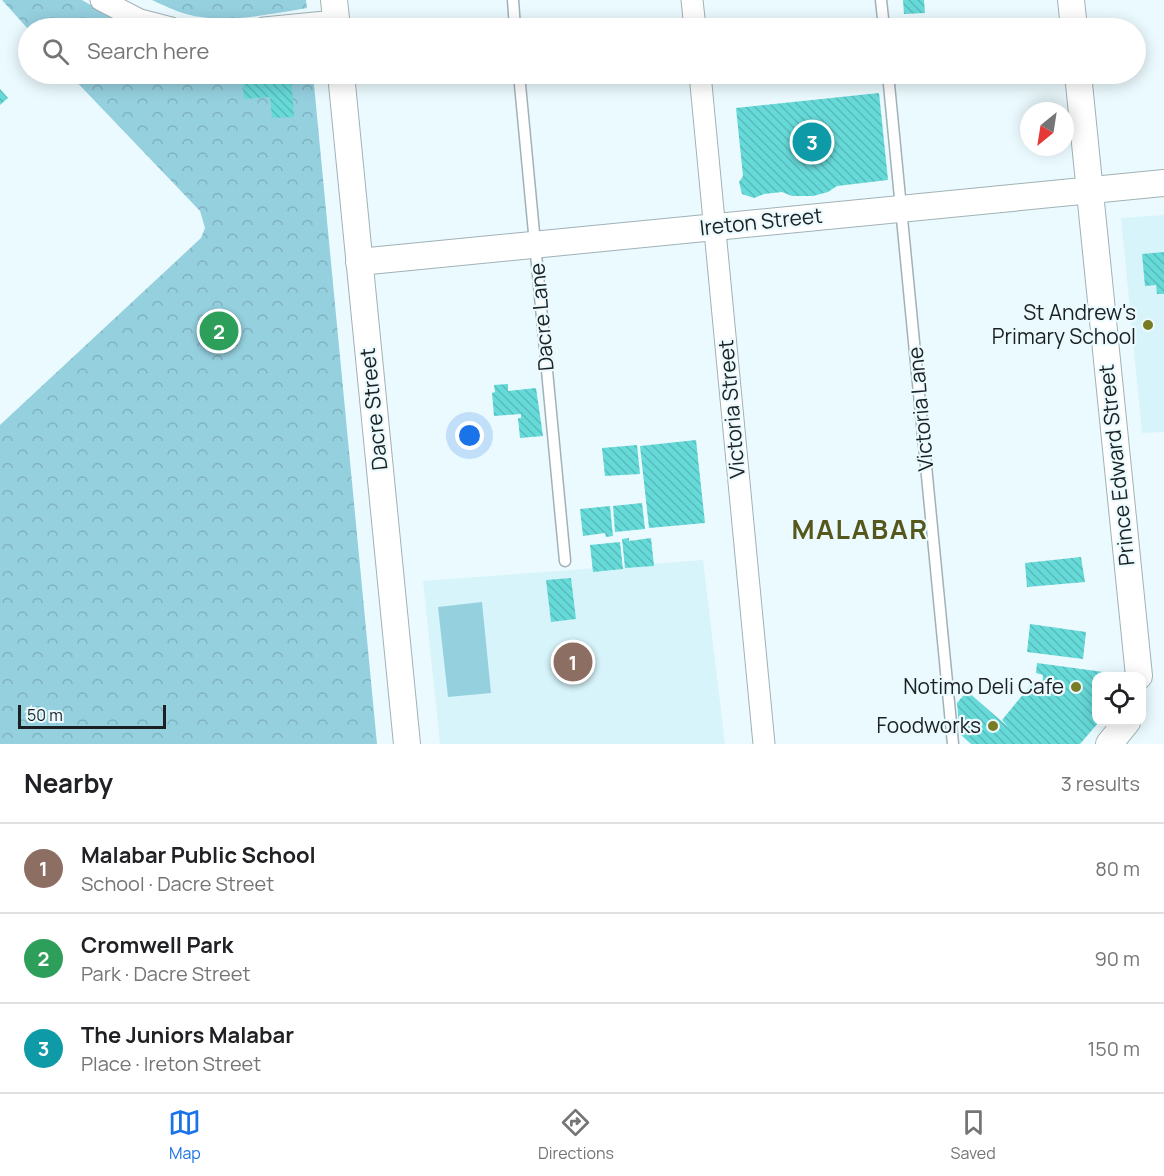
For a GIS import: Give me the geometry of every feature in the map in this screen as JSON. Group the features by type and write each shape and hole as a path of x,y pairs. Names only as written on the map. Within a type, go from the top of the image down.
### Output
{"street":[{"path":"101,0 136,18"},
{"path":"692,0 694,18"},
{"path":"1071,0 1073,18"},
{"name":"Dacre Street","path":"342,84 407,744"},
{"name":"Victoria Street","path":"700,84 764,744"},
{"name":"Prince Edward Street","path":"1079,84 1139,672"},
{"name":"Ireton Street","path":"359,262 1164,183"},
{"path":"1109,744 1125,726"}],"lane":[{"path":"513,0 514,18"},
{"path":"881,0 883,18"},
{"name":"Dacre Lane","path":"520,84 565,561"},
{"name":"Victoria Lane","path":"889,84 953,744"}],"shaded area":[{"name":"St Andrew's Primary School","path":"1164,215 1164,432 1142,433 1121,218"},
{"path":"703,560 725,744 440,744 423,581"}],"green space":[{"path":"2,0 82,0 101,11 122,18 18,18"},
{"path":"152,0 306,0 307,8 240,18 208,18 173,10"},
{"path":"79,84 314,84 377,744 0,744 0,425 201,238 205,228 200,211"},
{"path":"482,602 491,693 448,697 438,607"}],"building":[{"path":"903,0 924,0 925,13 904,14"},
{"path":"243,84 292,84 294,117 272,118 270,97 244,99"},
{"path":"0,89 8,98 0,105"},
{"path":"879,93 888,180 837,186 828,192 813,196 792,196 782,192 764,194 754,198 742,194 739,182 743,176 736,108"},
{"path":"1164,252 1164,294 1157,294 1156,285 1145,286 1142,254"},
{"path":"508,384 508,391 536,388 543,436 520,438 518,418 521,418 521,414 494,416 492,393 495,392 494,385"},
{"path":"696,440 705,523 649,528 640,446"},
{"path":"637,445 640,474 605,476 602,448"},
{"path":"642,503 645,529 615,532 613,506"},
{"path":"610,506 613,536 606,537 605,533 583,536 580,509"},
{"path":"629,538 629,541 651,538 654,566 625,568 622,539"},
{"path":"620,542 623,569 593,572 590,545"},
{"path":"1081,557 1085,582 1027,587 1025,563"},
{"path":"571,578 576,619 551,622 546,580"},
{"path":"1030,624 1086,632 1083,659 1027,652"},
{"path":"1037,663 1104,672 1092,672 1092,726 1096,726 1080,744 971,744 960,734 957,703 967,691 1008,727 1002,720 1034,681 1042,686 1043,675 1036,673"}],"place":[{"name":"The Juniors Malabar","path":"812,142"},
{"name":"St Andrew's Primary School","path":"1148,325"},
{"name":"Cromwell Park","path":"219,331"},
{"name":"Malabar Public School","path":"573,662"},
{"name":"Notimo Deli Cafe","path":"1076,687"},
{"name":"Foodworks","path":"993,726"}],"district":[{"name":"MALABAR","path":"860,530"}]}
